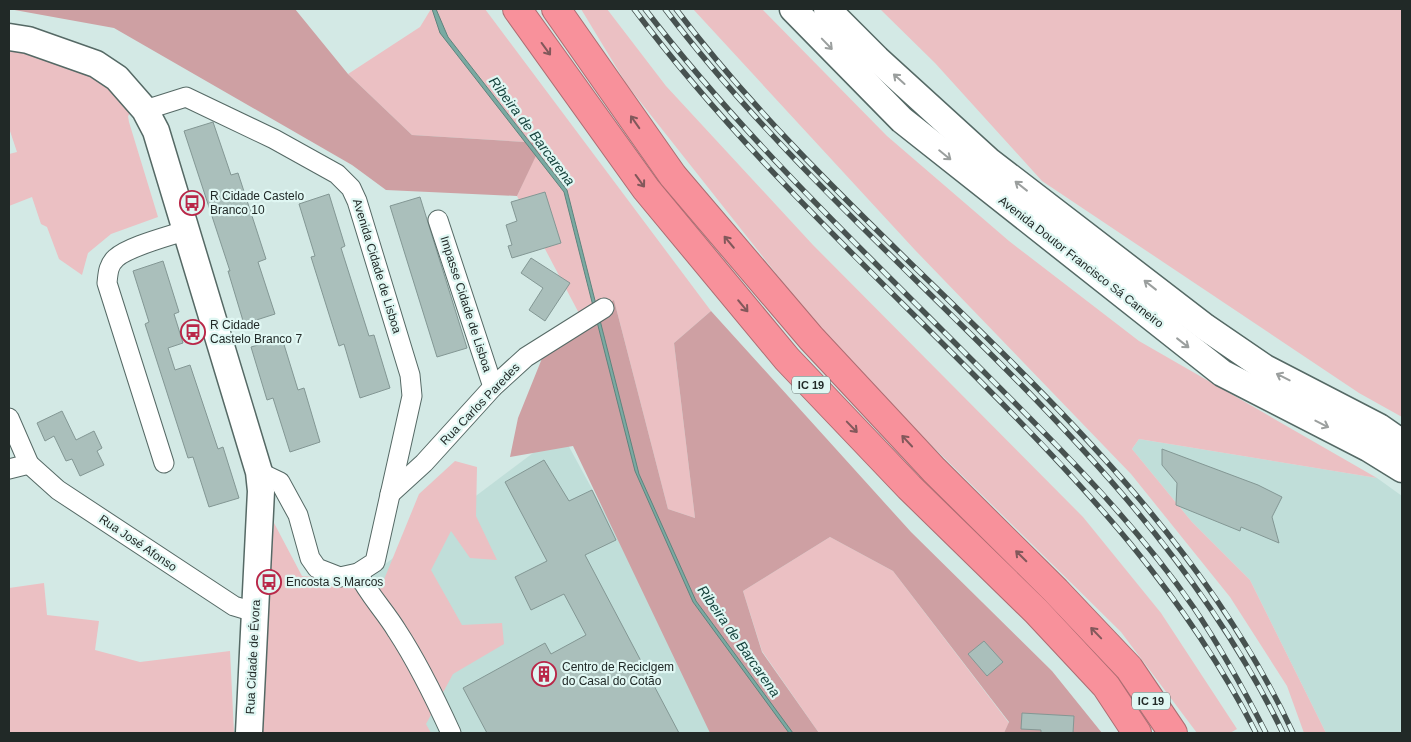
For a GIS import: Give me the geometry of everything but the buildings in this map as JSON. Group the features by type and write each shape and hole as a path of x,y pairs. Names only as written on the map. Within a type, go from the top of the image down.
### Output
{"highway":[{"name":"IC 19","path":"518,9 646,189 787,359 909,487 1036,611 1100,679 1136,733"},
{"name":"IC 19","path":"556,9 673,176 691,198 811,338 934,470 1056,591 1130,668 1172,733"}],"main road":[{"name":"Avenida Doutor Francisco Sá Carneiro","path":"793,9 902,120 1100,279 1222,373 1368,448 1402,469"},
{"name":"Avenida Doutor Francisco Sá Carneiro","path":"827,9 877,59 989,161 1205,327 1265,368 1379,427 1402,442"},
{"path":"9,37 28,40 96,64 117,78 145,110"},
{"name":"Rua Cidade de Évora","path":"145,110 156,131 188,230 260,481 249,733"}],"street":[{"name":"Avenida Cidade de Lisboa","path":"145,110 186,96 274,139 337,174 351,188 410,374 412,396 375,562 361,579"},
{"name":"Impasse Cidade de Lisboa","path":"438,220 493,387"},
{"path":"164,463 107,283 108,269 116,258 127,251 188,230"},
{"name":"Rua Carlos Paredes","path":"390,494 424,462 493,387 526,357 604,308"},
{"path":"9,418 29,464 9,469"},
{"name":"Rua José Afonso","path":"29,464 58,490 209,590 234,606 254,612"},
{"path":"260,481 280,482 298,515 310,558 317,568 340,576 361,579 397,630 424,676 451,733"}],"shaded area":[{"path":"9,9 295,9 348,74 412,135 542,143 517,196 386,190 352,165 114,28"},
{"path":"431,9 485,9 711,311 674,343 695,518 668,509 614,300 582,319 517,196 541,143 412,135 348,74 420,27"},
{"path":"432,9 436,9 448,37 567,190 639,474 696,601 793,733 789,733 693,602 635,471 564,192 440,33"},
{"path":"581,9 607,9 666,86 813,245 1083,517 1161,613 1237,729 1230,733 1197,733 1121,632 843,358 627,85"},
{"path":"693,9 762,9 887,136 1009,241 1139,341 1377,478 1139,439 1132,449 1192,522 1250,580 1326,733 1304,733 1287,686 1230,597 1131,474 915,250"},
{"path":"880,9 1402,9 1402,417 1359,393 1042,181 935,63"},
{"path":"9,40 91,67 134,109 128,116 129,122 158,217 111,234 88,253 82,275 59,259 47,227 41,224 32,197 9,206 9,154 17,152 9,128"},
{"path":"614,300 668,509 695,518 674,343 711,311 911,532 1052,671 1102,733 1004,733 1009,722 893,571 830,537 743,591 762,652 819,733 710,733 573,446 510,457 518,418 551,336"},
{"path":"561,432 725,733 423,733 348,592"},
{"path":"1139,439 1377,478 1402,496 1402,733 1326,733 1250,580 1192,522 1132,449"},
{"path":"455,461 477,467 476,516 497,560 470,558 451,531 431,570 462,625 502,623 504,644 453,674 426,724 431,733 259,733 269,591 272,591 273,573 270,573 274,523 302,576 383,582 419,494"},
{"path":"830,537 893,571 1009,723 1004,733 819,733 762,651 743,591"},
{"path":"44,583 47,615 99,621 95,650 140,662 230,651 234,733 9,733 9,588"}],"railway":[{"path":"634,9 713,106 755,153 841,243 1015,416 1130,543 1165,587 1197,633 1228,682 1256,733"},
{"path":"645,9 762,147 845,233 1061,449 1117,510 1170,574 1194,608 1232,669 1266,733"},
{"path":"665,9 741,101 823,188 993,356 1076,442 1154,532 1224,628 1283,733"},
{"path":"676,9 752,101 834,187 1005,355 1088,441 1166,531 1235,628 1293,733"}],"place":[{"name":"R Cidade Castelo Branco 10","path":"192,203"},
{"name":"R Cidade Castelo Branco 7","path":"193,332"},
{"name":"Encosta S Marcos","path":"269,582"},
{"name":"Centro de Reciclgem do Casal do Cotão","path":"544,674"}],"water label":[{"name":"Ribeira de Barcarena","path":"532,131"},
{"name":"Ribeira de Barcarena","path":"739,641"}]}
